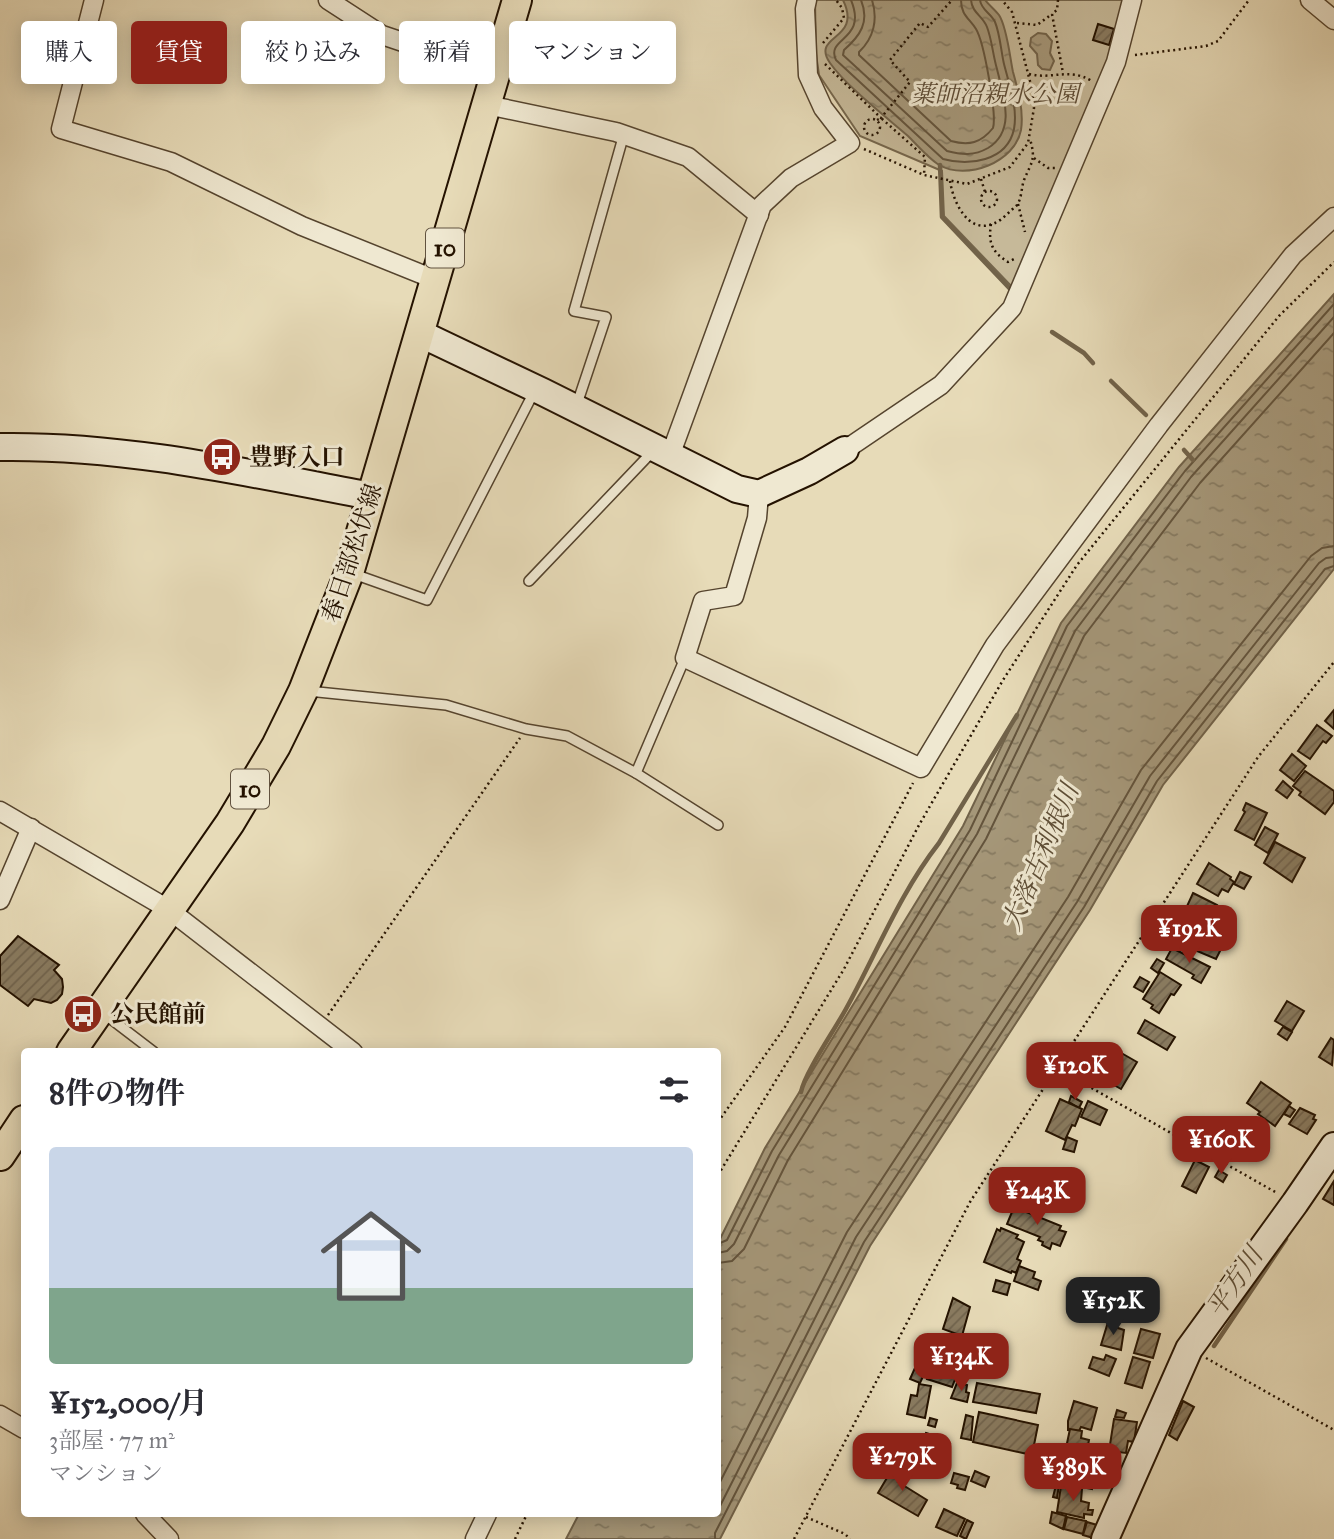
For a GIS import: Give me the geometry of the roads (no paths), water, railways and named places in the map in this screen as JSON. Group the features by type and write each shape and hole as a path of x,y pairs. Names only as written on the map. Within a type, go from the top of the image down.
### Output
{"main road":[{"name":"春日部松伏線","path":"495,73 517,0"},
{"name":"春日部松伏線","path":"74,1048 230,822 276,746 303,691 349,573 492,84"},
{"path":"0,1156 21,1124"}],"street":[{"path":"94,0 61,129 171,162 302,226 436,280"},
{"path":"328,0 382,35 399,41"},
{"path":"663,452 762,205 791,178 850,143 823,108 808,75 805,9 807,0"},
{"path":"419,333 737,489 759,494 809,471 941,385 1013,306 1116,62 1132,0"},
{"path":"1310,0 1334,20"},
{"path":"487,105 624,134 688,157 759,215"},
{"path":"759,494 757,518 734,596 703,601 685,659 921,768 995,645 1159,425 1293,255 1334,217"},
{"path":"0,447 129,453 371,496"},
{"path":"0,811 169,909 348,1048"},
{"path":"0,900 31,828"},
{"path":"1105,1539 1189,1349 1334,1146"},
{"path":"0,1415 21,1427"},
{"path":"148,1517 169,1539"},
{"path":"475,1539 486,1517"}],"lane":[{"path":"575,408 606,317 575,311 624,134"},
{"path":"349,573 427,600 536,389"},
{"path":"528,581 663,452"},
{"path":"636,773 685,659"},
{"path":"303,691 446,705 526,729 567,736 636,773 718,825"},
{"path":"99,1010 149,1048"}],"water":[{"path":"843,0 985,0 999,15 1004,27 1020,101 1021,130 1010,151 988,166 976,169 963,171 939,165 856,91 837,72 826,54 826,47 847,23"},
{"path":"1038,33 1046,34 1052,41 1050,53 1054,61 1050,70 1042,69 1038,65 1037,54 1030,46 1031,38"},
{"name":"大落古利根川","path":"1334,294 1334,569 1163,785 1090,910 870,1246 720,1539 566,1539 577,1517 721,1517 721,1237 765,1148 963,826 1061,623 1179,467"}],"waterway":[{"path":"940,165 942,217 1014,293"},
{"path":"1052,332 1084,353 1093,363"},
{"path":"1111,381 1146,415"},
{"path":"1184,450 1193,460"},
{"path":"801,1092 808,1073 847,1007 912,882 1017,715"},
{"name":"平方川","path":"1214,1346 1286,1239"}],"place":[{"name":"豊野入口","path":"222,457"},
{"name":"公民館前","path":"83,1014"}],"park label":[{"name":"薬師沼親水公園","path":"995,94"}]}
